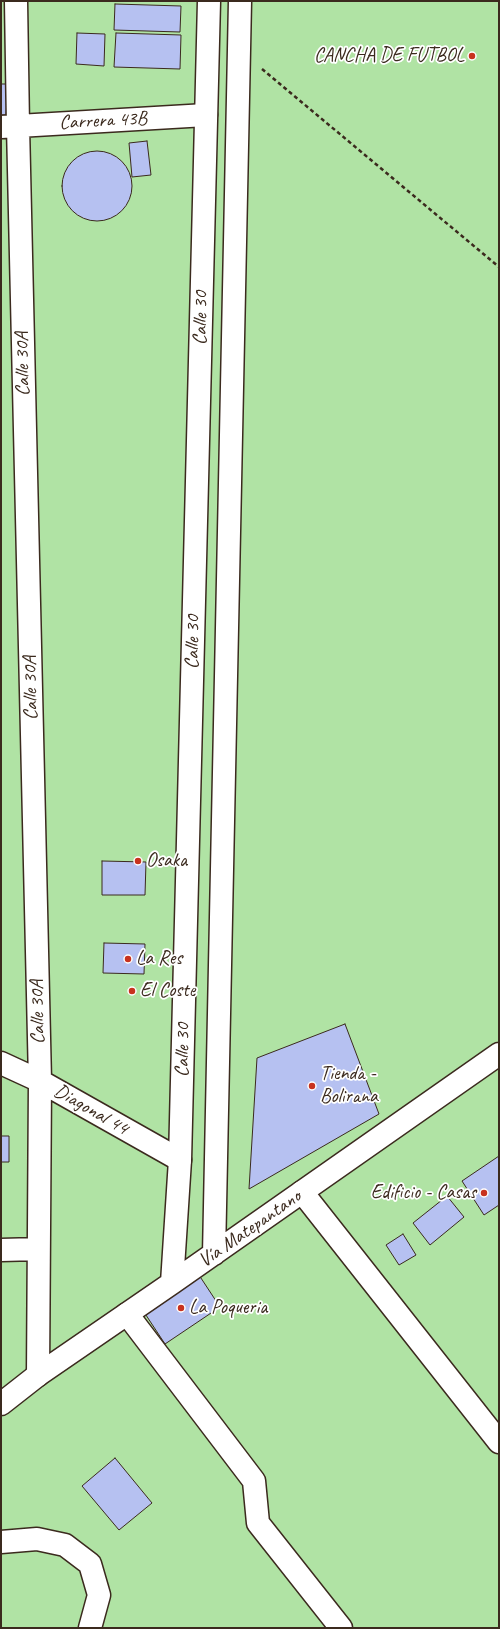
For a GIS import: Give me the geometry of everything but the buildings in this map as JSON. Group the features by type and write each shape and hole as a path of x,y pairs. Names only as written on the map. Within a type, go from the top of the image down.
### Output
{"main road":[{"name":"Calle 30A","path":"16,1 9,127 40,1081 38,1375"},
{"name":"Calle 30","path":"172,1283 180,1160 209,1"},
{"name":"Calle 30","path":"214,1254 240,1"},
{"name":"Carrera 43B","path":"9,127 206,115"},
{"name":"Vía Matepantano","path":"1,1404 38,1375 214,1254 499,1054"},
{"name":"Diagonal 44","path":"1,1063 40,1081 180,1160"},
{"path":"302,1192 499,1442"},
{"path":"1,1250 38,1249"},
{"path":"127,1314 254,1481 258,1523 341,1628"},
{"path":"1,1542 37,1539 65,1545 90,1564 99,1595 90,1628"}],"path":[{"path":"240,50 499,267"}],"green space":[{"path":"1,1 499,1 499,1628 1,1628"}],"place":[{"name":"CANCHA DE FUTBOL","path":"472,56"},
{"name":"Osaka","path":"138,861"},
{"name":"La Res","path":"128,959"},
{"name":"El Coste","path":"132,991"},
{"name":"Tienda - Bolirana","path":"312,1086"},
{"name":"Edificio - Casas","path":"484,1193"},
{"name":"La Poqueria","path":"181,1308"}]}
